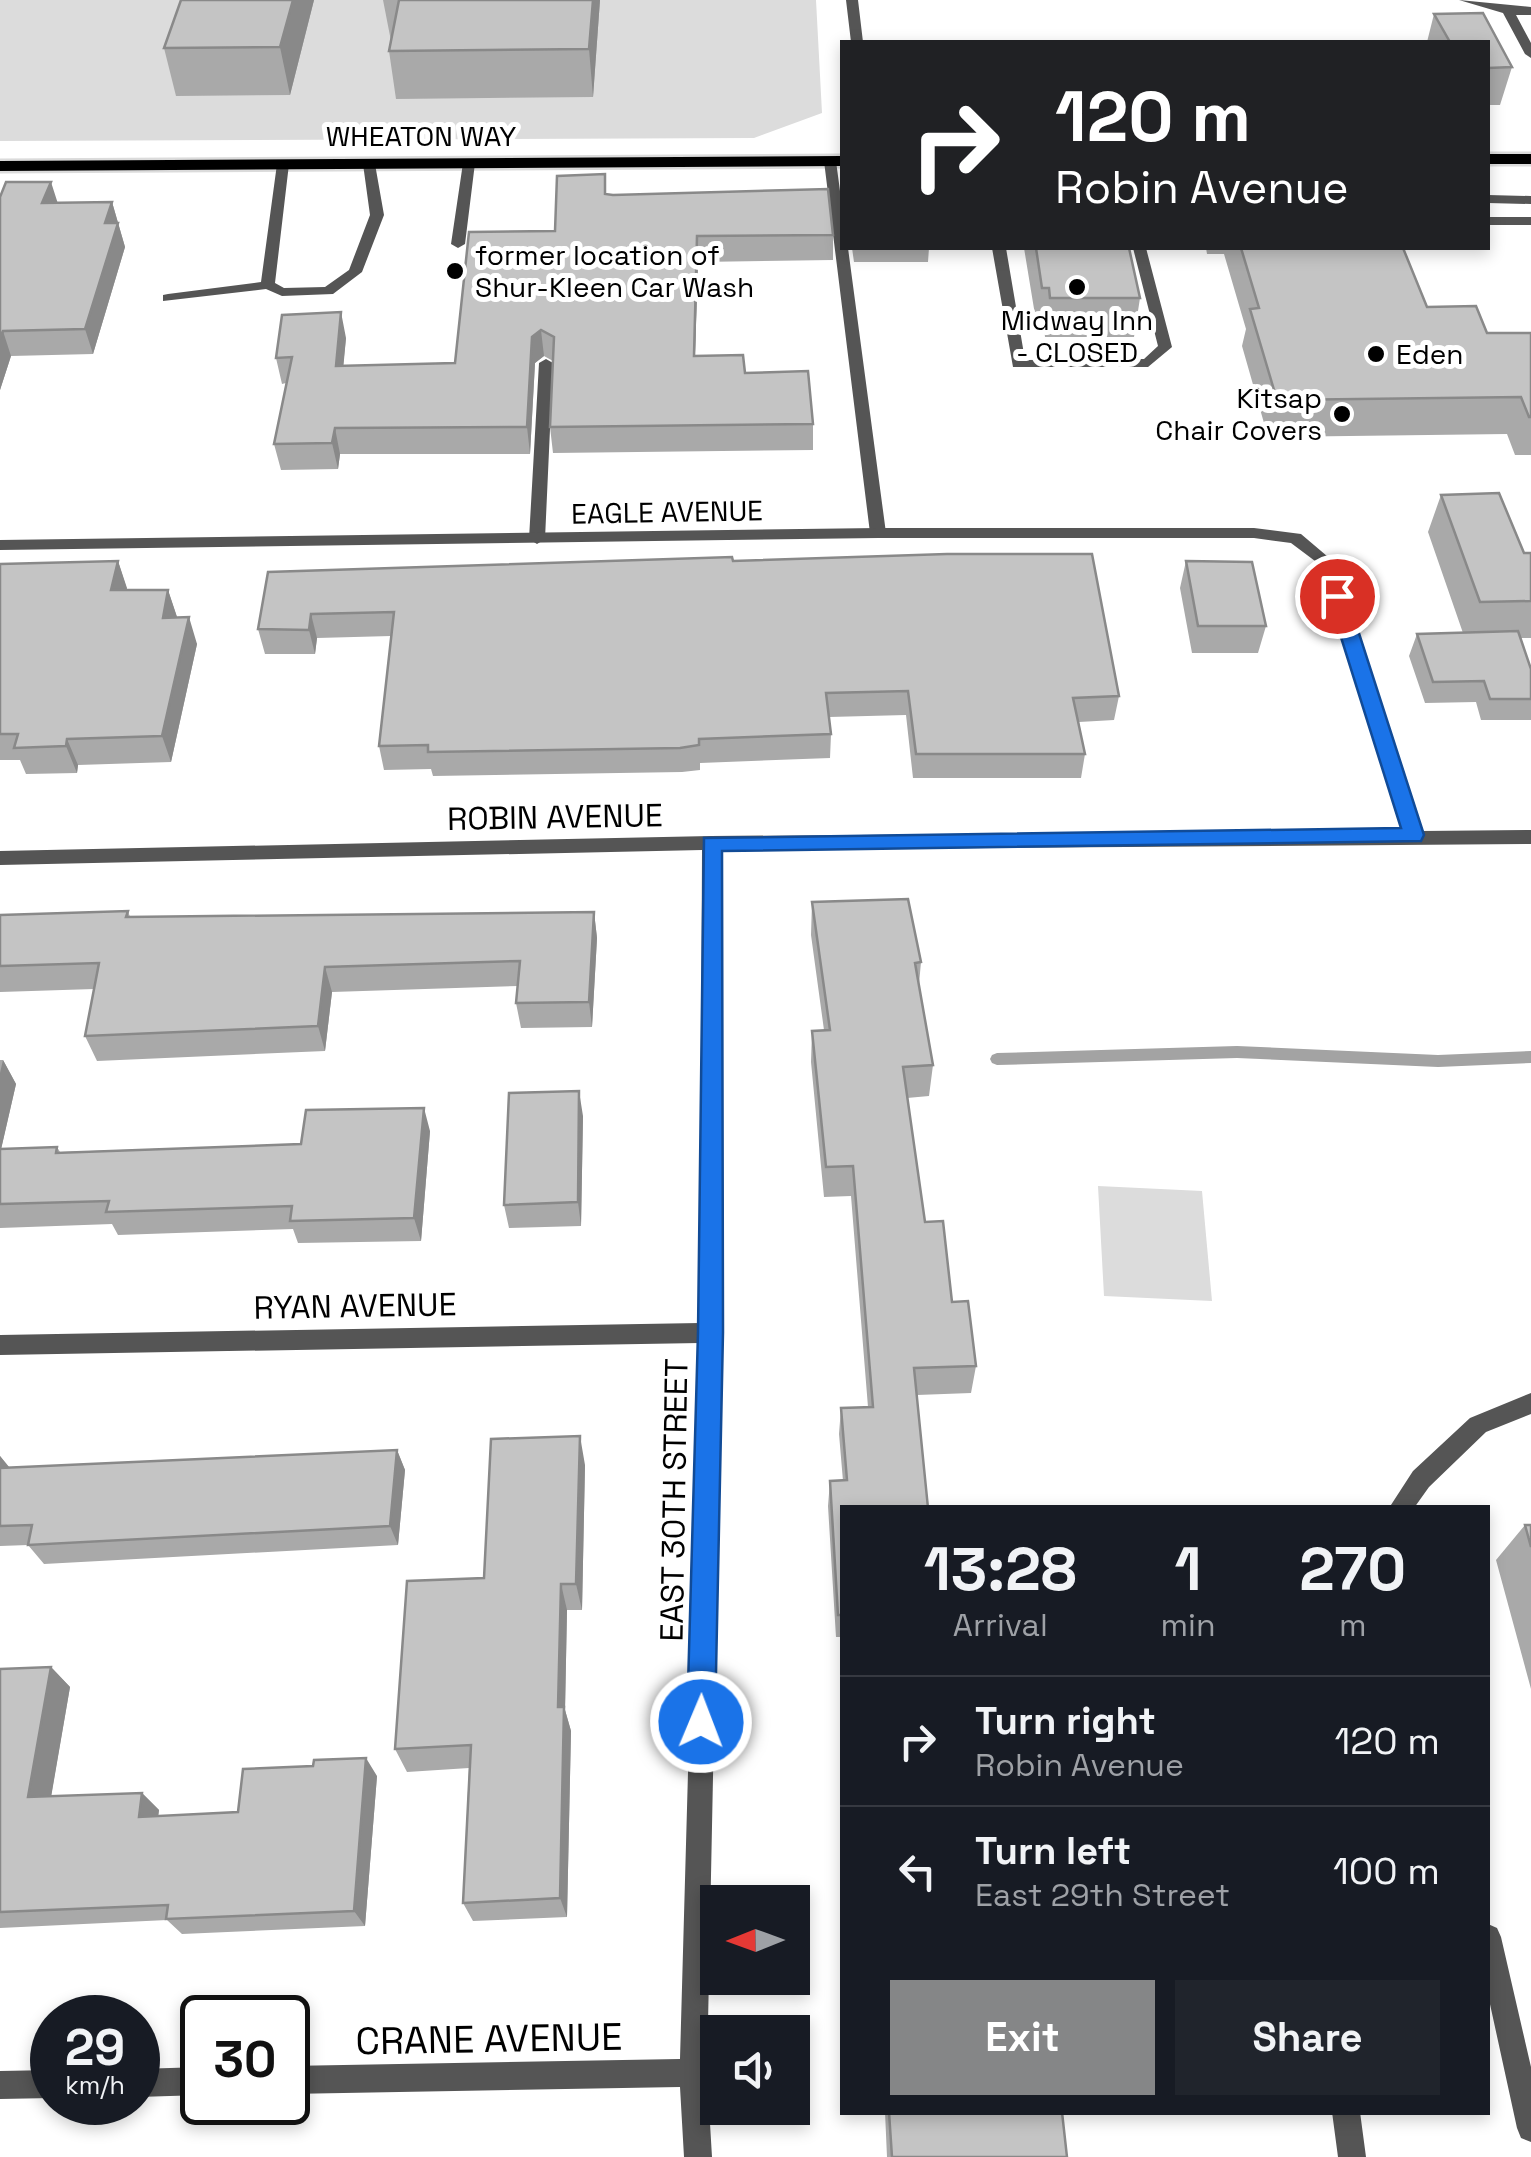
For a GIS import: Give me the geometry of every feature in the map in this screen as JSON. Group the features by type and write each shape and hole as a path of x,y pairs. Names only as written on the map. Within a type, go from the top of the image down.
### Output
{"main road":[{"path":"1490,159 1531,159"},
{"name":"WHEATON WAY","path":"0,166 836,161"}],"street":[{"path":"852,0 857,40"},
{"path":"1465,0 1508,11 1531,11"},
{"path":"1508,11 1531,54"},
{"path":"836,161 840,196"},
{"path":"458,244 469,163"},
{"path":"268,285 283,164"},
{"path":"168,298 268,285 282,292 328,291 355,272 378,214 369,164"},
{"path":"1490,199 1531,200"},
{"path":"1490,221 1531,221"},
{"path":"846,250 878,533"},
{"path":"999,250 1018,364 1148,362 1165,347 1141,250"},
{"path":"536,540 546,363"},
{"name":"EAGLE AVENUE","path":"0,546 878,533 1254,533 1295,538 1326,562 1414,835"},
{"name":"ROBIN AVENUE","path":"0,858 712,843 1531,837"},
{"name":"EAST 30TH STREET","path":"698,2157 693,2073 711,1332 712,843"},
{"name":"RYAN AVENUE","path":"0,1345 711,1332"},
{"path":"1402,1505 1422,1479 1478,1426 1531,1403"},
{"path":"1490,1942 1520,2028 1531,2128"},
{"name":"CRANE AVENUE","path":"310,2080 693,2073"},
{"path":"0,2085 30,2084"},
{"path":"1346,2115 1352,2157"}],"shaded area":[{"path":"0,0 816,0 822,113 754,138 0,141"},
{"path":"1098,1186 1202,1191 1212,1301 1104,1296"}],"building":[{"path":"181,0 293,0 280,47 164,48"},
{"path":"399,0 593,0 589,49 389,51"},
{"path":"1483,13 1512,67 1490,68 1490,40 1449,40 1434,14"},
{"path":"605,174 605,194 613,195 828,189 833,235 697,236 694,356 743,355 745,373 808,371 813,424 550,427 554,337 541,330 532,337 527,427 335,428 332,443 274,444 292,357 276,358 282,315 341,312 336,366 455,363 469,232 555,231 557,176"},
{"path":"6,182 51,182 42,203 112,202 105,223 118,223 85,329 3,331 0,339 0,197"},
{"path":"1036,250 1129,250 1140,298 1050,298 1049,288 1042,288"},
{"path":"1242,250 1404,250 1427,307 1476,306 1487,333 1531,333 1531,417 1521,397 1277,400 1250,309 1259,308"},
{"path":"1499,493 1524,553 1531,553 1531,601 1480,602 1441,495"},
{"path":"947,554 1092,554 1119,696 1073,698 1085,754 916,754 908,691 826,693 831,734 699,739 699,745 680,748 428,752 428,745 379,746 394,612 311,614 309,630 258,629 268,572"},
{"path":"118,561 111,590 168,590 163,618 189,617 162,736 67,739 66,746 14,748 18,734 0,734 0,564"},
{"path":"1186,561 1252,562 1266,626 1198,626"},
{"path":"1518,631 1531,669 1531,699 1490,699 1484,681 1433,682 1417,634"},
{"path":"908,899 921,962 915,963 933,1065 903,1067 925,1222 943,1221 952,1302 968,1301 976,1366 914,1368 928,1505 840,1505 840,1615 830,1481 847,1480 841,1408 873,1407 853,1166 826,1167 812,1031 830,1030 812,902"},
{"path":"128,911 126,917 594,912 589,1002 516,1003 520,961 325,967 318,1026 85,1036 99,963 0,966 0,915"},
{"path":"579,1091 578,1202 504,1205 509,1093"},
{"path":"424,1108 414,1218 290,1221 292,1206 106,1212 109,1201 0,1204 0,1149 57,1147 56,1153 301,1144 306,1110"},
{"path":"580,1436 576,1584 561,1584 558,1707 564,1707 560,1898 463,1903 471,1745 395,1749 407,1581 484,1578 491,1439"},
{"path":"397,1450 390,1526 28,1545 32,1525 0,1526 0,1468"},
{"path":"1525,1525 1531,1525 1531,1547"},
{"path":"51,1667 28,1797 142,1793 139,1817 238,1812 243,1769 313,1766 314,1760 366,1758 354,1911 166,1919 168,1905 0,1912 0,1669"},
{"path":"889,2115 1062,2115 1067,2157 892,2157"}],"waterway":[{"path":"997,1059 1237,1052 1438,1061 1531,1057"}],"place":[{"name":"former location of Shur-Kleen Car Wash","path":"455,271"},
{"name":"Midway Inn - CLOSED","path":"1077,287"},
{"name":"Eden","path":"1376,354"},
{"name":"Kitsap Chair Covers","path":"1342,414"}],"route":[{"path":"701,1722 711,1332 712,843 1414,835 1337,596"}]}
